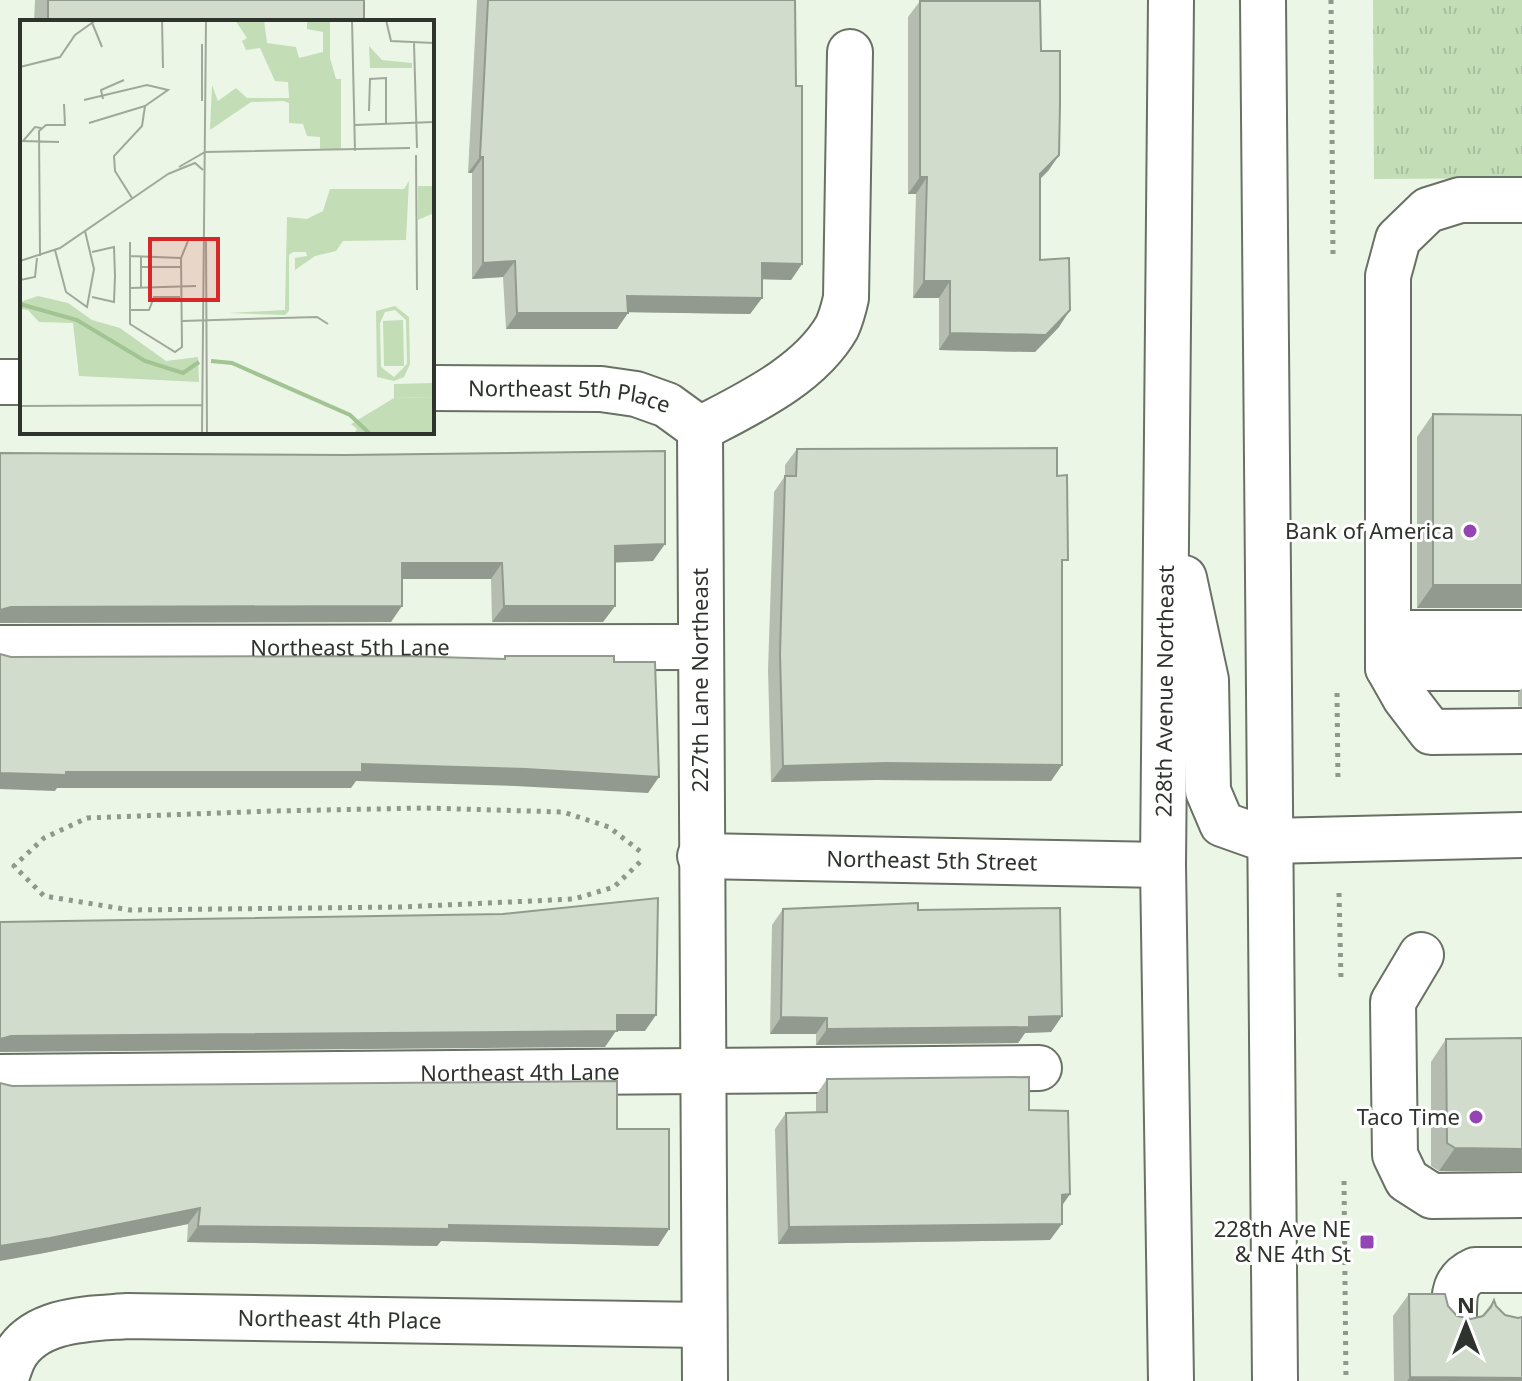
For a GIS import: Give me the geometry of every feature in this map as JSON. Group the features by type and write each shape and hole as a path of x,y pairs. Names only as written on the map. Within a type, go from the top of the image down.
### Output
{"street":[{"name":"228th Avenue Northeast","path":"1171,0 1163,865 1171,1381"},
{"path":"1263,0 1275,1381"},
{"path":"700,429 762,397 821,350 838,325 846,298 850,52"},
{"path":"1522,200 1460,200 1428,210 1398,239 1388,276 1394,666 1431,732 1522,731"},
{"name":"Northeast 5th Place","path":"434,388 601,389 636,394 667,405 700,429"},
{"name":"227th Lane Northeast","path":"700,429 705,1381"},
{"path":"1168,518 1192,606 1206,680 1208,791 1222,824 1270,841 1522,835"},
{"path":"1394,666 1522,633"},
{"name":"Northeast 5th Lane","path":"0,648 700,647"},
{"path":"1394,666 1522,668"},
{"path":"1394,666 1522,697"},
{"name":"Northeast 5th Street","path":"700,856 1163,865"},
{"path":"1421,955 1393,1002 1395,1155 1407,1180 1432,1196 1522,1195"},
{"name":"Northeast 4th Lane","path":"0,1077 1039,1068"},
{"path":"1454,1317 1455,1289 1469,1273 1475,1270 1522,1270"},
{"path":"1501,1316 1504,1279 1522,1270"},
{"name":"Northeast 4th Place","path":"5,1381 15,1355 37,1333 74,1320 127,1316 704,1325"}],"path":[{"path":"640,862 614,887 574,899 402,907 130,910 44,896 14,866 44,838 87,818 272,811 426,808 563,812 609,827 641,852"}],"green space":[{"path":"1373,0 1522,0 1522,178 1374,179"}],"building":[{"path":"48,0 364,0 364,20 48,20"},
{"path":"488,0 795,0 796,86 802,86 802,264 762,263 762,298 627,296 628,313 517,313 515,261 483,263 483,157 480,157"},
{"path":"920,1 1040,1 1041,51 1060,51 1059,155 1040,174 1040,260 1069,258 1070,310 1046,335 950,333 950,281 924,281 927,177 920,177"},
{"name":"Bank of America","path":"1433,414 1522,415 1522,585 1433,585"},
{"path":"1057,448 1057,476 1067,475 1068,560 1062,560 1062,765 886,763 783,766 780,654 785,476 796,476 797,449"},
{"path":"665,451 665,544 615,546 615,606 504,606 502,563 402,563 402,606 11,607 0,610 0,453 345,455"},
{"path":"0,654 11,657 402,656 505,659 505,656 614,656 614,662 655,662 659,777 362,764 362,772 0,773"},
{"path":"658,898 656,1015 617,1015 617,1031 11,1036 0,1039 0,922 503,914"},
{"path":"918,903 918,910 1060,908 1062,1016 1029,1017 1029,1027 827,1029 827,1018 781,1017 783,909"},
{"name":"Taco Time","path":"1522,1038 1522,1149 1455,1148 1447,1143 1446,1039"},
{"path":"1029,1077 1029,1110 1068,1111 1070,1194 1062,1195 1062,1224 789,1227 786,1113 827,1112 827,1079"},
{"path":"617,1081 617,1129 669,1129 669,1229 449,1225 449,1229 198,1226 200,1208 0,1246 0,1083 12,1086"},
{"path":"1409,1294 1445,1294 1448,1306 1457,1316 1471,1319 1483,1316 1494,1300 1505,1315 1522,1317 1522,1378 1410,1377"}],"place":[{"name":"Bank of America","path":"1470,531"},
{"name":"Taco Time","path":"1476,1117"},
{"name":"228th Ave NE & NE 4th St","path":"1367,1242"}]}
